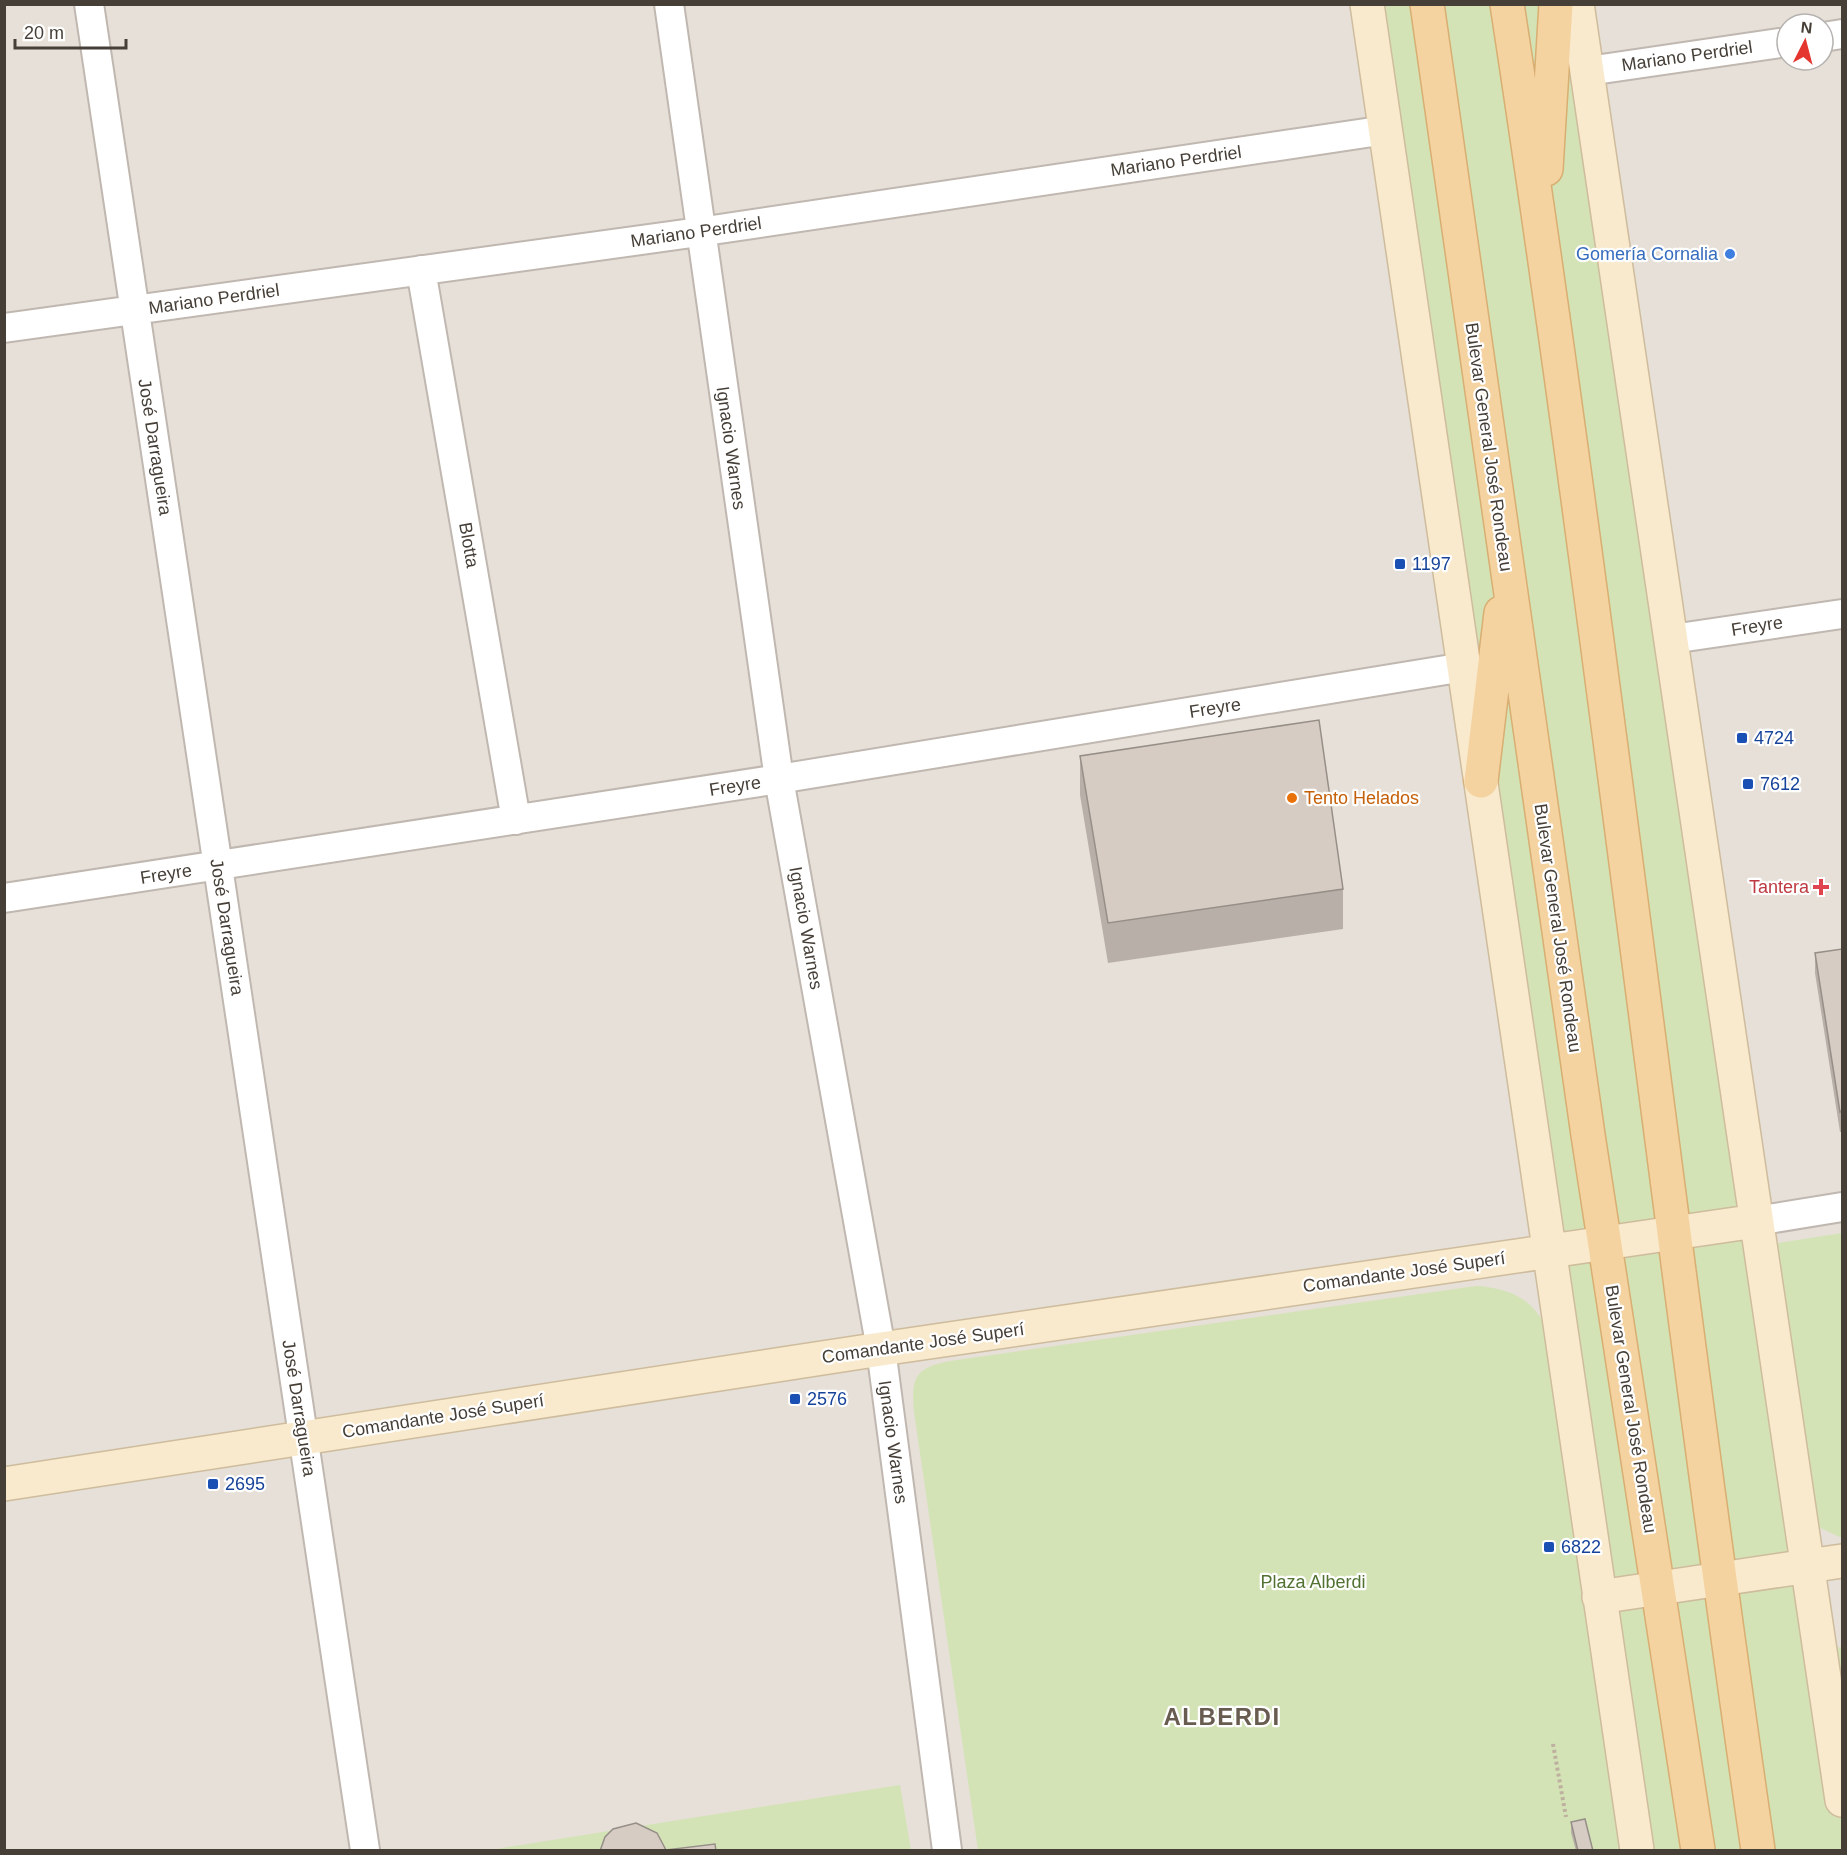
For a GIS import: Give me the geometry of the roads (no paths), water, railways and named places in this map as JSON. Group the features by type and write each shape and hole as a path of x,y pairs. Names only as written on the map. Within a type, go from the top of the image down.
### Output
{"main road":[{"path":"1367,4 1637,1851"},
{"name":"Bulevar General José Rondeau","path":"1427,4 1506,569 1605,1243 1660,1588 1698,1851"},
{"path":"1507,4 1542,233 1719,1578 1758,1851"},
{"path":"1542,233 1556,4"},
{"path":"1577,4 1672,639 1806,1566 1831,1648 1842,1800"},
{"path":"1481,781 1506,569"},
{"name":"Comandante José Superí","path":"4,1484 881,1349 1756,1221"},
{"path":"1599,1597 1842,1561"}],"street":[{"name":"José Darragueira","path":"89,4 365,1851"},
{"name":"Ignacio Warnes","path":"669,4 699,232 779,779 881,1349 947,1851"},
{"name":"Mariano Perdriel","path":"1588,71 1775,44"},
{"name":"Mariano Perdriel","path":"4,328 699,232 1386,130"},
{"name":"Blotta","path":"421,270 516,820"},
{"name":"Freyre","path":"1672,639 1842,614"},
{"name":"Freyre","path":"4,898 779,779 1464,667"},
{"name":"Comandante José Superí","path":"1756,1221 1842,1207"}],"place":[{"name":"Gomería Cornalia","path":"1730,254"},
{"name":"1197","path":"1400,564"},
{"name":"4724","path":"1742,738"},
{"name":"7612","path":"1748,784"},
{"name":"Tento Helados","path":"1292,798"},
{"name":"Tantera","path":"1821,887"},
{"name":"2576","path":"795,1399"},
{"name":"2695","path":"213,1484"},
{"name":"6822","path":"1549,1547"}],"district":[{"name":"ALBERDI","path":"1222,1717"}],"park label":[{"name":"Plaza Alberdi","path":"1313,1582"}]}
